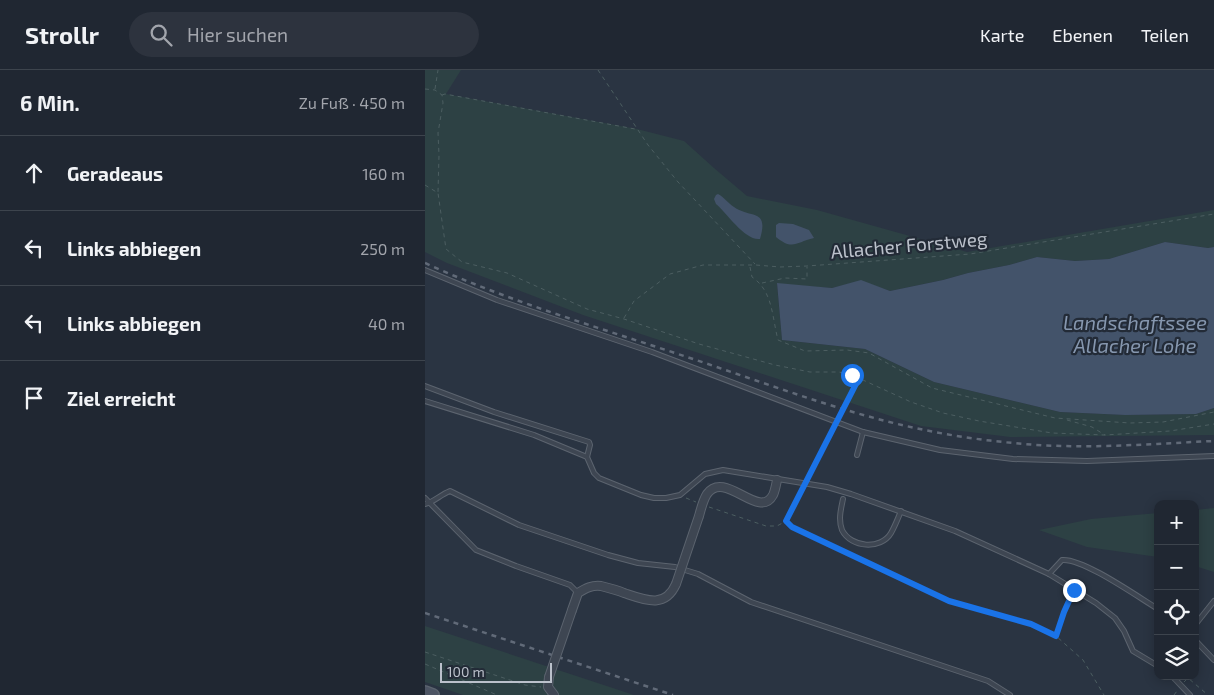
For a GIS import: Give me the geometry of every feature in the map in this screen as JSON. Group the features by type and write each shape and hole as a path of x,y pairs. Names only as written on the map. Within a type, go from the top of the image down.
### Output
{"street":[{"path":"554,695 548,687 549,678 578,593 595,586 618,590 645,600 658,601 667,597 673,591 676,584 699,516 700,503 706,495 717,487 731,490 753,501 764,502 770,499 773,494 777,480"},
{"path":"425,692 433,695"}],"lane":[{"path":"425,270 497,300 653,352 863,432 940,450 1013,459 1087,461 1214,456"},
{"path":"425,386 494,412 589,442 587,457 594,473 599,478 641,495 654,498 679,495 697,480 712,471 723,470 827,487 955,531 1049,574 1096,603 1115,618 1124,631 1133,651 1154,664"},
{"path":"425,401 534,435 587,457"},
{"path":"857,455 863,432"},
{"path":"425,504 449,492 519,525 616,557 638,563 675,567 698,574 751,602 988,681 1010,695"},
{"path":"425,498 476,550 570,585 578,593"},
{"path":"843,499 840,513 843,530 848,539 859,544 870,545 880,543 891,534 901,511"},
{"path":"1049,574 1062,560 1078,562 1154,607"},
{"path":"1199,620 1214,601"},
{"path":"1199,644 1214,660"},
{"path":"1176,680 1190,695"}],"path":[{"path":"435,90 438,70"},
{"path":"598,70 637,129 678,182 756,265"},
{"path":"425,89 435,90 442,95 445,94 637,129"},
{"path":"442,95 443,103 438,133 438,192 446,249 462,262 507,273 587,309 699,344 775,365 810,372 839,372 859,378 911,402 943,413 1011,428 1052,433 1105,435 1170,431 1214,424"},
{"path":"425,185 438,192"},
{"name":"Allacher Forstweg","path":"624,319 634,302 670,274 703,265 807,266 970,254 1214,214"},
{"path":"750,266 752,277 761,283 770,301 778,340 805,351 847,350 869,353 932,388 1064,419 1092,428 1105,435"},
{"path":"761,283 785,278 807,279 807,266"},
{"path":"687,498 766,526 777,526 786,521 859,378"},
{"path":"1064,419 1163,422 1214,412"},
{"path":"786,521 792,527 824,543 949,601 1031,624 1056,636 1083,660 1104,695"},
{"path":"1056,636 1074,590"},
{"path":"425,652 525,686 548,687"},
{"path":"425,664 497,695"}],"green space":[{"path":"425,70 461,70 446,94 637,129 684,141 747,196 817,210 967,252 1214,210 1214,247 1208,248 1165,242 1109,259 1075,261 1037,257 890,291 861,281 832,288 777,284 782,340 865,349 934,382 1060,412 1125,415 1196,414 1214,408 1214,435 1010,437 921,426 583,315 447,263 425,252"},
{"path":"1214,508 1214,572 1199,567 1199,510"},
{"path":"1154,513 1154,556 1087,547 1039,530 1091,519"},
{"path":"425,626 634,695 463,695 425,682"}],"water":[{"path":"718,194 740,211 760,218 762,229 760,239 748,236 716,204 714,199"},
{"path":"779,223 793,224 809,230 814,238 791,245 787,244 776,237 776,225"},
{"name":"Landschaftssee Allacher Lohe","path":"1165,242 1208,248 1214,247 1214,408 1196,414 1125,415 1060,412 934,382 865,349 782,340 777,283 832,288 861,280 890,291 1037,257 1075,261 1109,259"}],"railway":[{"path":"425,263 456,277 553,313 828,404 915,428 976,439 1038,445 1114,446 1214,441"},
{"path":"425,613 673,695"}],"route":[{"path":"852,375 859,378 786,521 792,527 949,601 1031,624 1056,636 1074,590"}]}
